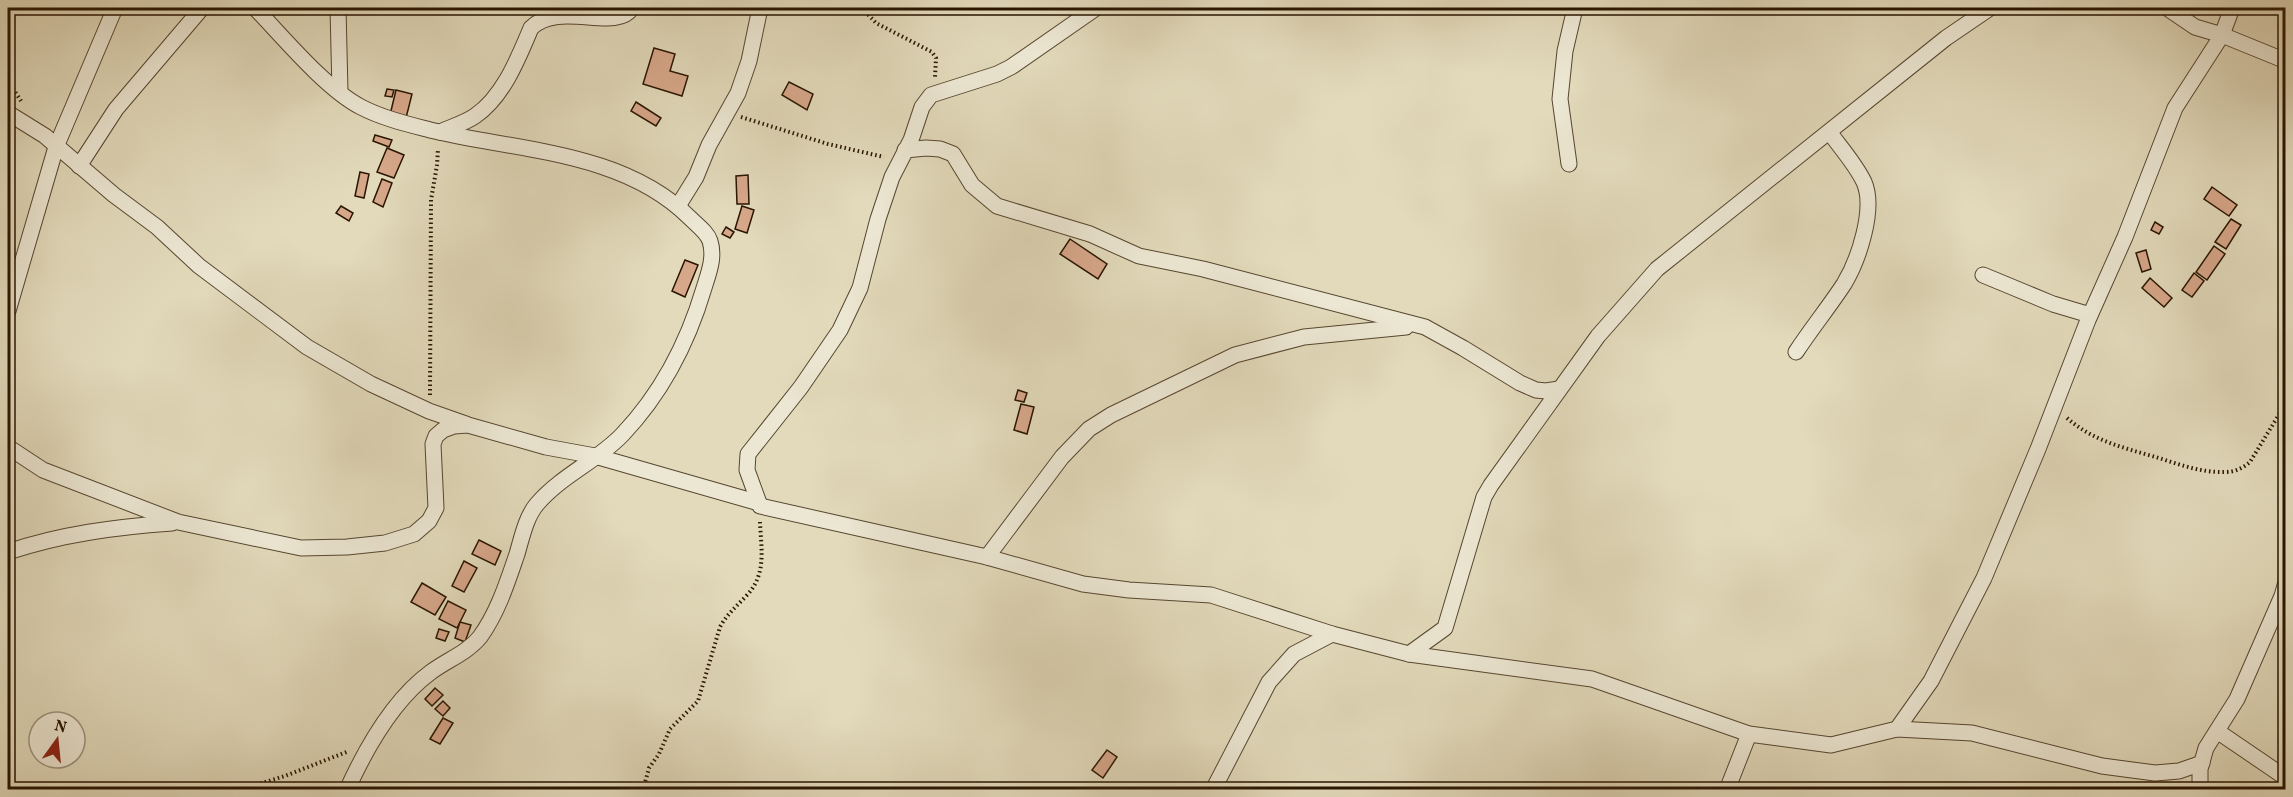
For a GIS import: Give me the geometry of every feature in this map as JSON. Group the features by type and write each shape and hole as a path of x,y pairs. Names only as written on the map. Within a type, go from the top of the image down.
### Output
{"street":[{"path":"8,311 56,147 115,8"},
{"path":"79,166 116,109 202,8"},
{"path":"255,8 340,92 360,107 399,122 438,132 574,159 607,168 650,187 678,206 708,236 713,253 700,302 686,338 648,404 620,437 566,477 535,507 525,526 497,608 478,639 412,688 372,741 347,789"},
{"path":"338,8 340,92"},
{"path":"438,132 474,117 491,102 506,80 531,28 537,21 544,17 577,14 617,18 628,13 632,8"},
{"path":"678,206 696,177 709,145 728,113 749,61 760,8"},
{"path":"759,504 747,470 748,454 789,403 840,330 860,288 878,219 903,154 911,140 922,107 931,95 1004,70 1096,8"},
{"path":"1569,164 1560,99 1565,51 1575,8"},
{"path":"1409,654 1445,628 1484,497 1598,336 1657,269 1946,38 1990,8"},
{"path":"2167,8 2195,27 2222,35 2286,61"},
{"path":"1898,729 1931,681 1984,578 2090,315 2125,237 2175,108 2222,35 2232,8"},
{"path":"8,113 45,136 79,166 158,227 199,266 307,347 371,384 429,411 468,425 546,447 595,456 759,504 987,557 1083,584 1129,590 1211,595 1332,634 1409,654 1592,679 1749,734 1832,745 1898,729 1972,733 2102,766 2155,773 2179,771 2202,763"},
{"path":"1796,352 1844,283 1856,259 1867,219 1868,200 1864,183 1830,133"},
{"path":"903,154 933,148 953,154 972,185 997,206 1090,234 1139,256 1203,269 1425,327 1520,383 1541,391 1559,389"},
{"path":"1983,276 2053,304 2090,315"},
{"path":"987,557 1062,457 1089,429 1139,400 1235,355 1304,337 1360,330 1425,327"},
{"path":"8,447 43,470 178,522 301,548 347,548 385,543 414,534 429,521 436,508 433,444 436,436 442,430 468,425"},
{"path":"8,552 63,536 115,527 178,522"},
{"path":"2200,789 2206,748 2237,699 2252,668 2286,582"},
{"path":"1216,789 1238,739 1269,682 1294,654 1332,634"},
{"path":"2217,731 2286,778"},
{"path":"1727,789 1749,734"}],"path":[{"path":"862,8 876,23 923,46 935,55 931,95"},
{"path":"728,113 838,147 903,154"},
{"path":"429,411 432,371 431,200 437,165 438,132"},
{"path":"2057,400 2056,409 2075,425 2099,439 2179,465 2226,472 2244,467 2250,462 2286,403"},
{"path":"643,789 649,768 659,754 670,729 698,701 725,617 756,585 761,573 759,504"},
{"path":"239,789 320,763 372,741"}],"building":[{"path":"654,48 675,54 670,71 688,76 682,96 643,84"},
{"path":"789,82 813,94 807,110 782,95"},
{"path":"387,89 394,90 392,97 385,96"},
{"path":"396,90 412,94 406,118 390,115"},
{"path":"636,102 661,118 656,126 631,111"},
{"path":"375,135 392,140 389,147 373,141"},
{"path":"387,148 404,155 394,178 377,172"},
{"path":"360,172 369,174 364,198 355,196"},
{"path":"748,175 749,204 737,204 736,176"},
{"path":"382,179 392,183 383,207 373,202"},
{"path":"2212,187 2237,205 2229,216 2204,199"},
{"path":"341,206 353,213 349,221 336,213"},
{"path":"742,206 754,210 747,233 735,229"},
{"path":"2231,219 2241,225 2226,249 2215,242"},
{"path":"2155,222 2163,227 2159,234 2151,230"},
{"path":"726,227 734,232 730,238 722,234"},
{"path":"1070,239 1107,264 1098,279 1060,254"},
{"path":"2214,246 2225,254 2207,280 2196,272"},
{"path":"2146,250 2151,269 2142,272 2136,253"},
{"path":"685,260 698,265 685,297 672,291"},
{"path":"2194,273 2204,281 2192,297 2182,290"},
{"path":"2150,278 2172,298 2164,307 2142,288"},
{"path":"1018,390 1027,393 1024,402 1015,400"},
{"path":"1021,404 1034,407 1027,434 1014,430"},
{"path":"479,540 501,551 495,565 472,554"},
{"path":"464,561 477,568 464,592 452,586"},
{"path":"422,583 446,597 435,615 411,602"},
{"path":"448,601 466,610 457,628 439,619"},
{"path":"460,622 471,625 465,642 455,638"},
{"path":"439,629 449,632 445,641 436,638"},
{"path":"435,688 443,695 432,706 425,699"},
{"path":"443,701 450,708 443,716 435,709"},
{"path":"443,718 453,723 440,744 430,739"},
{"path":"1107,750 1117,757 1103,778 1092,770"}]}
